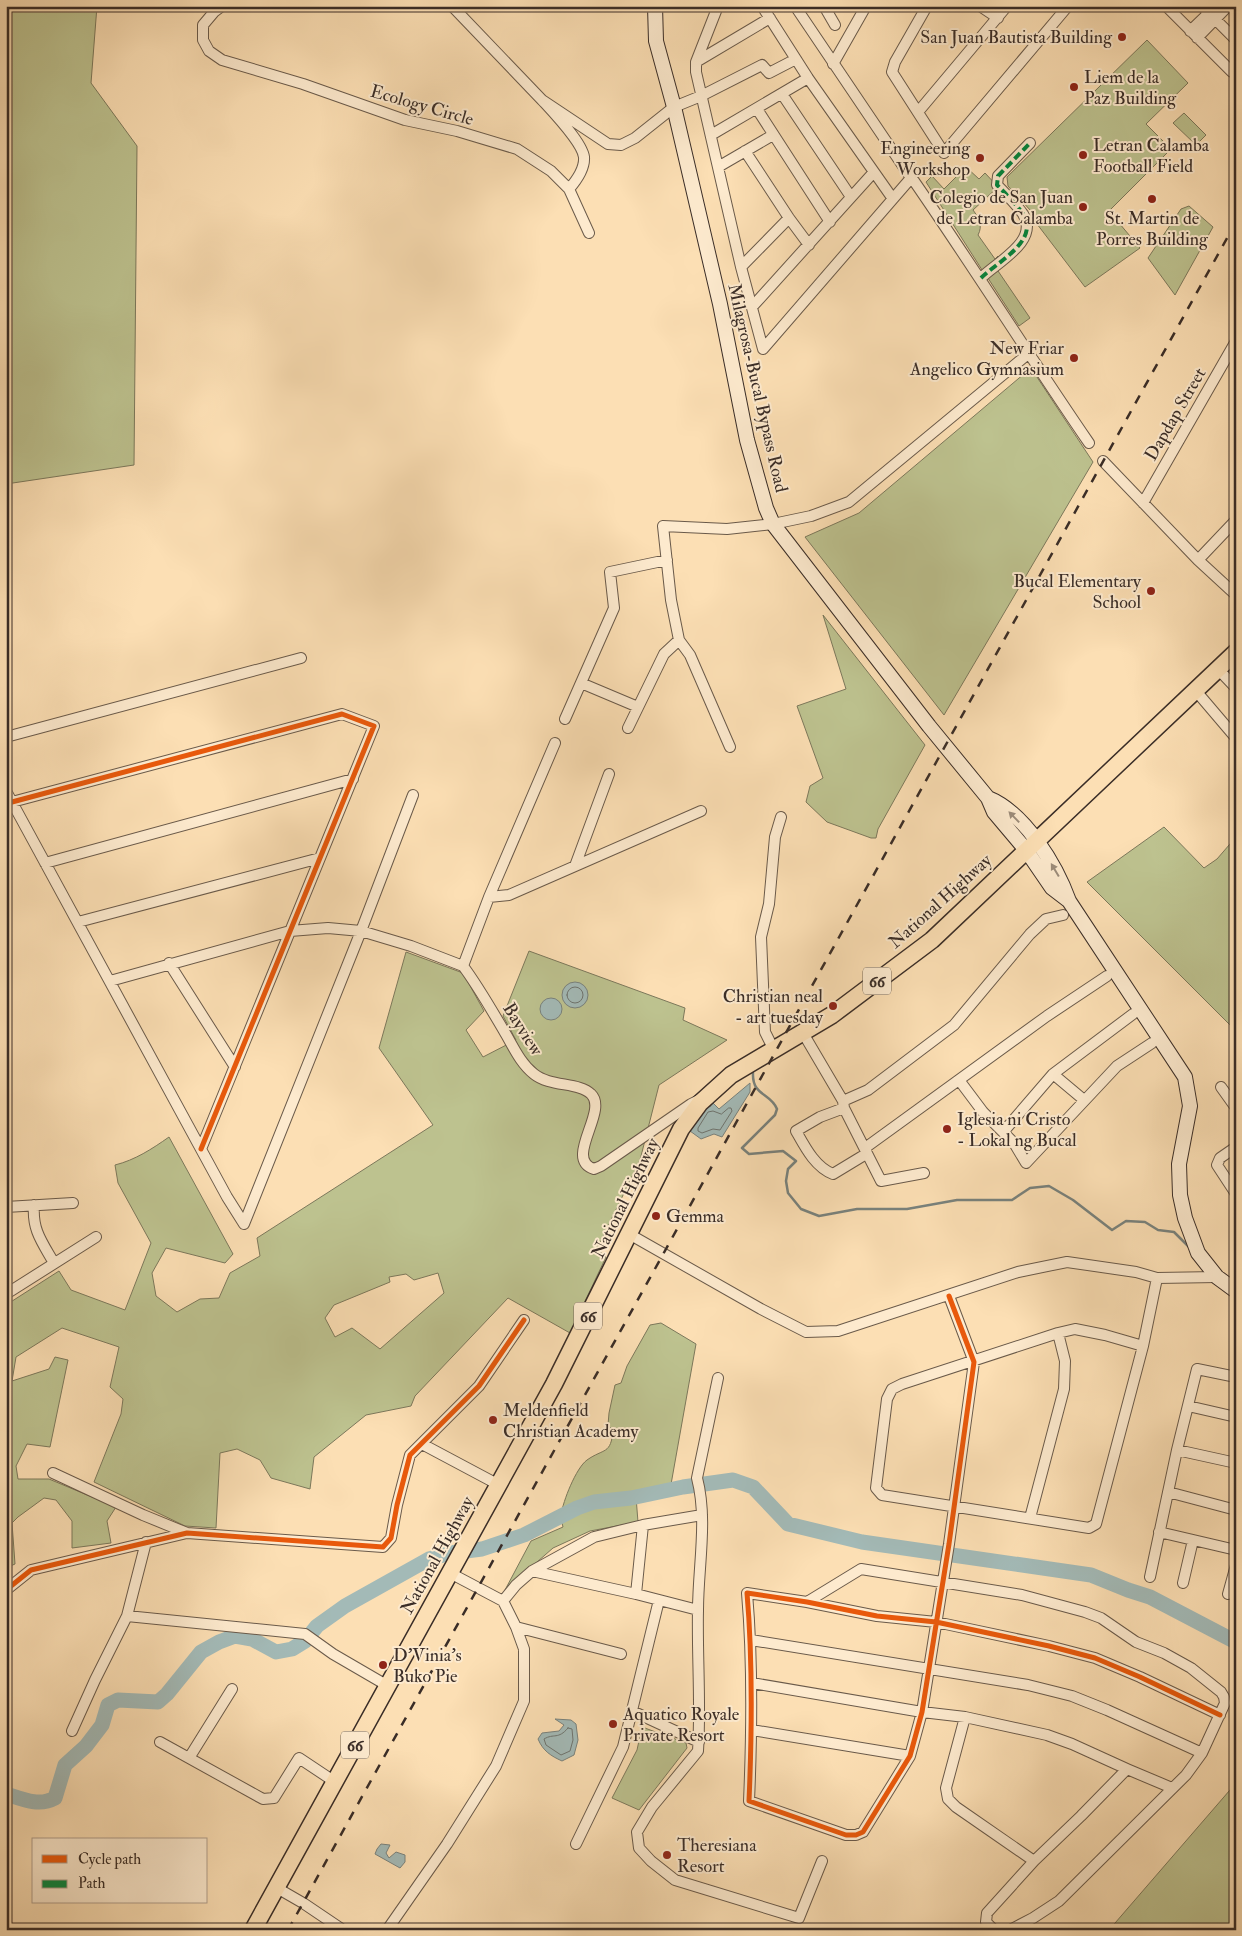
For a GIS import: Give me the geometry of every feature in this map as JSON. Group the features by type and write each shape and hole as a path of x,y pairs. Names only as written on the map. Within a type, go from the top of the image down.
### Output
{"main road":[{"name":"Milagrosa-Bucal Bypass Road","path":"655,6 656,41 674,107 720,304 747,440 766,508 773,524 917,710 988,798 994,812 1032,845 1052,888 1068,901 1185,1077 1190,1106 1179,1164 1180,1195 1185,1218 1198,1253 1217,1277 1236,1291"},
{"name":"National Highway","path":"253,1930 554,1384 681,1129 707,1096 742,1067 832,1015 932,940 1236,652"}],"street":[{"name":"Ecology Circle","path":"222,6 203,25 203,40 209,51 222,60 303,84 405,120 517,149 551,171 569,189"},
{"path":"452,6 542,100 576,141 584,158 579,176 569,189 589,233"},
{"path":"762,6 808,78 893,199"},
{"path":"719,7 696,62 696,72 741,267 763,349 912,178 795,6"},
{"path":"824,6 835,25"},
{"path":"833,64 866,6"},
{"path":"927,6 895,62 892,72 944,153 1068,6"},
{"path":"980,6 998,18"},
{"path":"918,112 1007,6"},
{"path":"1166,6 1232,72 1236,68"},
{"path":"1194,34 1210,11 1228,6"},
{"path":"1210,11 1236,40"},
{"path":"696,62 770,18"},
{"path":"542,100 608,144 621,145 635,138 674,107 701,96 762,65 769,73 796,59"},
{"path":"711,134 808,78"},
{"path":"782,94 852,197"},
{"path":"756,109 830,222"},
{"path":"718,167 773,135"},
{"path":"980,278 1020,245 1027,231 1022,213 997,185 998,176 1030,143"},
{"path":"745,151 809,245"},
{"path":"752,307 874,173"},
{"path":"914,181 1089,443"},
{"path":"741,267 789,218"},
{"name":"Dapdap Street","path":"1143,503 1236,341"},
{"path":"730,747 690,655 679,640 666,560 663,526 727,529 773,524 811,516 849,502 1028,354"},
{"path":"1103,461 1198,560 1236,595"},
{"path":"1198,560 1236,520"},
{"path":"565,719 614,608 610,572 666,560"},
{"path":"628,728 664,654 679,640"},
{"path":"6,738 301,658"},
{"path":"1218,669 1236,688"},
{"path":"581,682 638,707"},
{"path":"1196,691 1236,738"},
{"path":"12,802 342,714 374,726 201,1149"},
{"path":"110,981 169,963 290,931 328,928 361,931 412,946 463,966 489,897 555,743"},
{"path":"575,866 609,774"},
{"path":"45,863 353,779"},
{"path":"6,791 201,1149 244,1224 414,794"},
{"path":"489,897 509,895 701,811"},
{"path":"774,1050 765,1032 761,937 769,904 775,837 781,817"},
{"path":"78,922 320,858"},
{"path":"1063,914 1046,919 1030,934 954,1025 868,1090 796,1131 809,1153 825,1171 833,1174 1047,1016 1107,976"},
{"path":"169,963 235,1067"},
{"name":"Bayview","path":"463,966 521,1060 532,1072 546,1081 569,1085 589,1092 595,1099 595,1109 583,1152 584,1161 588,1167 594,1169 601,1166 691,1104 707,1096"},
{"path":"1004,1132 1053,1074 1133,1014"},
{"path":"803,1033 843,1104 880,1181 924,1174"},
{"path":"959,1080 983,1112 1014,1143 1026,1162 1117,1066 1152,1043"},
{"path":"1053,1074 1084,1100"},
{"path":"1221,1087 1236,1108"},
{"path":"1236,1147 1220,1158 1217,1165 1236,1193"},
{"path":"6,1207 73,1202"},
{"path":"34,1205 33,1220 39,1237 54,1263"},
{"path":"629,1234 761,1309 806,1332 838,1331 1018,1272 1067,1262 1136,1272 1157,1278 1217,1277"},
{"path":"8,1290 96,1237"},
{"path":"1143,1346 1075,1329 902,1384 892,1389 887,1399 876,1488 882,1495 1089,1528 1096,1524 1143,1346 1157,1278"},
{"path":"949,1296 974,1362 949,1544 936,1622 922,1712 910,1756 864,1832 856,1835 846,1835 749,1802 752,1683 751,1640 746,1592 878,1616 936,1622 1049,1646 1095,1658 1220,1715"},
{"path":"6,1590 31,1570 186,1533 383,1547 391,1538 397,1505 410,1455 480,1386 524,1320"},
{"path":"1030,1518 1064,1389 1065,1361 1058,1333"},
{"path":"1150,1577 1177,1450 1197,1369 1235,1374"},
{"path":"718,1378 697,1478 701,1494 702,1515 698,1610 698,1751 652,1807 636,1832 639,1848 650,1861 675,1880 799,1918 822,1861"},
{"path":"1188,1406 1236,1418"},
{"path":"422,1444 499,1485"},
{"path":"1177,1450 1236,1463"},
{"path":"53,1472 186,1533"},
{"path":"1168,1492 1236,1510"},
{"path":"503,1601 516,1585 532,1571 594,1538 643,1525 702,1515"},
{"path":"636,1594 643,1525"},
{"path":"1159,1532 1236,1550"},
{"path":"1183,1583 1193,1540"},
{"path":"72,1731 127,1616 146,1542"},
{"path":"1228,1594 1236,1565"},
{"path":"388,1930 447,1844 496,1766 524,1701 524,1649 503,1601 454,1567"},
{"path":"807,1602 861,1569 1022,1595 1101,1618 1136,1642 1164,1653 1190,1668 1208,1681 1224,1697 1225,1702 1220,1715 1202,1753 1186,1775 1060,1902 1010,1930"},
{"path":"532,1571 698,1610"},
{"path":"576,1844 623,1747 659,1600"},
{"path":"127,1616 308,1636 333,1654 388,1686"},
{"path":"516,1627 621,1654"},
{"path":"751,1640 1028,1685 1072,1696 1108,1710 1202,1753"},
{"path":"752,1683 922,1712 965,1717 1047,1735 1172,1788"},
{"path":"189,1758 232,1689"},
{"path":"632,1710 699,1742"},
{"path":"965,1717 946,1788 948,1799 956,1807 1034,1861"},
{"path":"752,1730 910,1756"},
{"path":"160,1742 263,1799 274,1798 299,1758 335,1782"},
{"path":"994,1930 986,1922 987,1913 1034,1861 1082,1816 1127,1769"},
{"path":"277,1888 343,1930"}],"green space":[{"path":"6,6 97,6 91,83 137,146 134,465 6,484"},
{"path":"1147,40 1188,83 1146,124 1171,149 1109,211 1140,248 1085,287 1037,224 1031,211 1008,186 1007,177"},
{"path":"1184,113 1206,135 1196,145 1173,123"},
{"path":"966,167 979,179 985,173 998,187 973,210 980,222 978,235 995,259 998,256 1001,260 984,273 926,182 932,176 944,189"},
{"path":"1189,206 1213,227 1175,295 1148,258 1181,209"},
{"path":"996,268 1030,318 1019,326 986,275"},
{"path":"1031,368 1093,462 944,715 805,537 859,513"},
{"path":"823,615 925,745 878,829 876,838 871,838 827,822 806,802 810,786 823,778 797,706 846,689"},
{"path":"1164,827 1204,868 1217,859 1236,837 1236,1031 1087,882"},
{"path":"529,951 685,1008 683,1020 727,1040 659,1085 640,1160 597,1249 606,1257 570,1333 508,1298 415,1396 411,1406 366,1415 314,1457 310,1489 271,1478 260,1460 237,1449 220,1453 216,1528 185,1526 94,1482 121,1414 123,1399 110,1387 119,1347 62,1328 16,1357 12,1381 49,1369 55,1357 68,1360 50,1447 27,1444 16,1466 18,1479 49,1479 116,1507 107,1521 111,1543 72,1548 72,1521 56,1500 44,1498 12,1523 15,1564 6,1568 6,1305 59,1271 71,1290 125,1310 151,1243 118,1183 115,1165 143,1154 169,1137 233,1254 225,1263 166,1248 152,1273 156,1296 177,1312 200,1299 219,1298 230,1273 260,1256 257,1238 433,1125 379,1048 406,952 463,973 484,1011 466,1030 483,1057 516,1040 503,1016","holes":["438,1273 444,1293 380,1349 352,1328 335,1337 325,1318 334,1305 390,1282 389,1277 406,1274 414,1280"]},
{"path":"661,1323 696,1344 670,1490 636,1497 638,1522 590,1531 553,1548 505,1590 531,1541 563,1527 562,1509 579,1470 587,1460 606,1450 610,1444 613,1430 608,1425 609,1413 615,1385 621,1383 627,1366 650,1325"},
{"path":"642,1727 686,1743 687,1748 639,1810 612,1798 637,1750"},
{"path":"1236,1783 1236,1930 1109,1930"}],"water":[{"path":"575,982 584,986 588,995 584,1004 575,1008 566,1004 562,995 566,986"},
{"path":"547,998 555,998 562,1005 562,1013 555,1020 547,1020 540,1013 540,1005"},
{"path":"750,1083 750,1092 722,1137 714,1134 701,1139 690,1131 706,1105 710,1107 713,1103 719,1109"},
{"path":"555,1719 571,1720 576,1724 578,1740 574,1755 562,1761 548,1753 538,1739 542,1733 559,1731 564,1725"},
{"path":"381,1844 390,1845 386,1853 389,1858 396,1852 405,1855 405,1862 400,1868 375,1854"}],"waterway":[{"path":"753,1073 755,1086 771,1100 777,1109 775,1115 742,1148 749,1154 783,1151 796,1161 788,1169 786,1181 788,1193 801,1209 819,1216 857,1209 907,1209 957,1200 1012,1200 1030,1188 1049,1186 1073,1200 1112,1230 1126,1221 1145,1222 1158,1230 1174,1232 1190,1248"},
{"path":"6,1794 37,1802 49,1801 55,1798 65,1765 86,1746 102,1725 108,1705 118,1700 158,1702 167,1694 201,1652 219,1642 235,1636 252,1639 276,1652 292,1649 305,1641 317,1626 345,1606 429,1559 450,1553 482,1549 524,1535 577,1508 594,1502 631,1498 683,1487 733,1480 753,1487 788,1524 862,1542 1091,1575 1150,1597 1236,1642"}],"railway":[{"path":"288,1930 1236,222"}],"marked path":[{"path":"981,278 1006,258 1021,242 1026,233 1027,224 1023,214 997,185 998,176 1030,143"}],"cycle path":[{"path":"12,802 342,714 374,726 201,1149"},
{"path":"949,1296 974,1362 949,1544 922,1712 910,1756 863,1832 856,1835 846,1835 749,1801 751,1697 747,1593 807,1602 877,1616 936,1622 1049,1646 1095,1658 1220,1715"},
{"path":"6,1590 31,1570 187,1533 383,1547 391,1538 397,1505 410,1455 479,1386 524,1320"}],"place":[{"name":"San Juan Bautista Building","path":"1122,37"},
{"name":"Liem de la Paz Building","path":"1074,87"},
{"name":"Letran Calamba Football Field","path":"1083,155"},
{"name":"Engineering Workshop","path":"980,158"},
{"name":"St. Martin de Porres Building","path":"1152,199"},
{"name":"Colegio de San Juan de Letran Calamba","path":"1083,207"},
{"name":"New Friar Angelico Gymnasium","path":"1074,358"},
{"name":"Bucal Elementary School","path":"1151,591"},
{"name":"Christian neal - art tuesday","path":"833,1006"},
{"name":"Iglesia ni Cristo - Lokal ng Bucal","path":"947,1129"},
{"name":"Gemma","path":"656,1216"},
{"name":"Meldenfield Christian Academy","path":"493,1420"},
{"name":"D'Vinia's Buko Pie","path":"383,1665"},
{"name":"Aquatico Royale Private Resort","path":"613,1724"},
{"name":"Theresiana Resort","path":"667,1855"}]}
